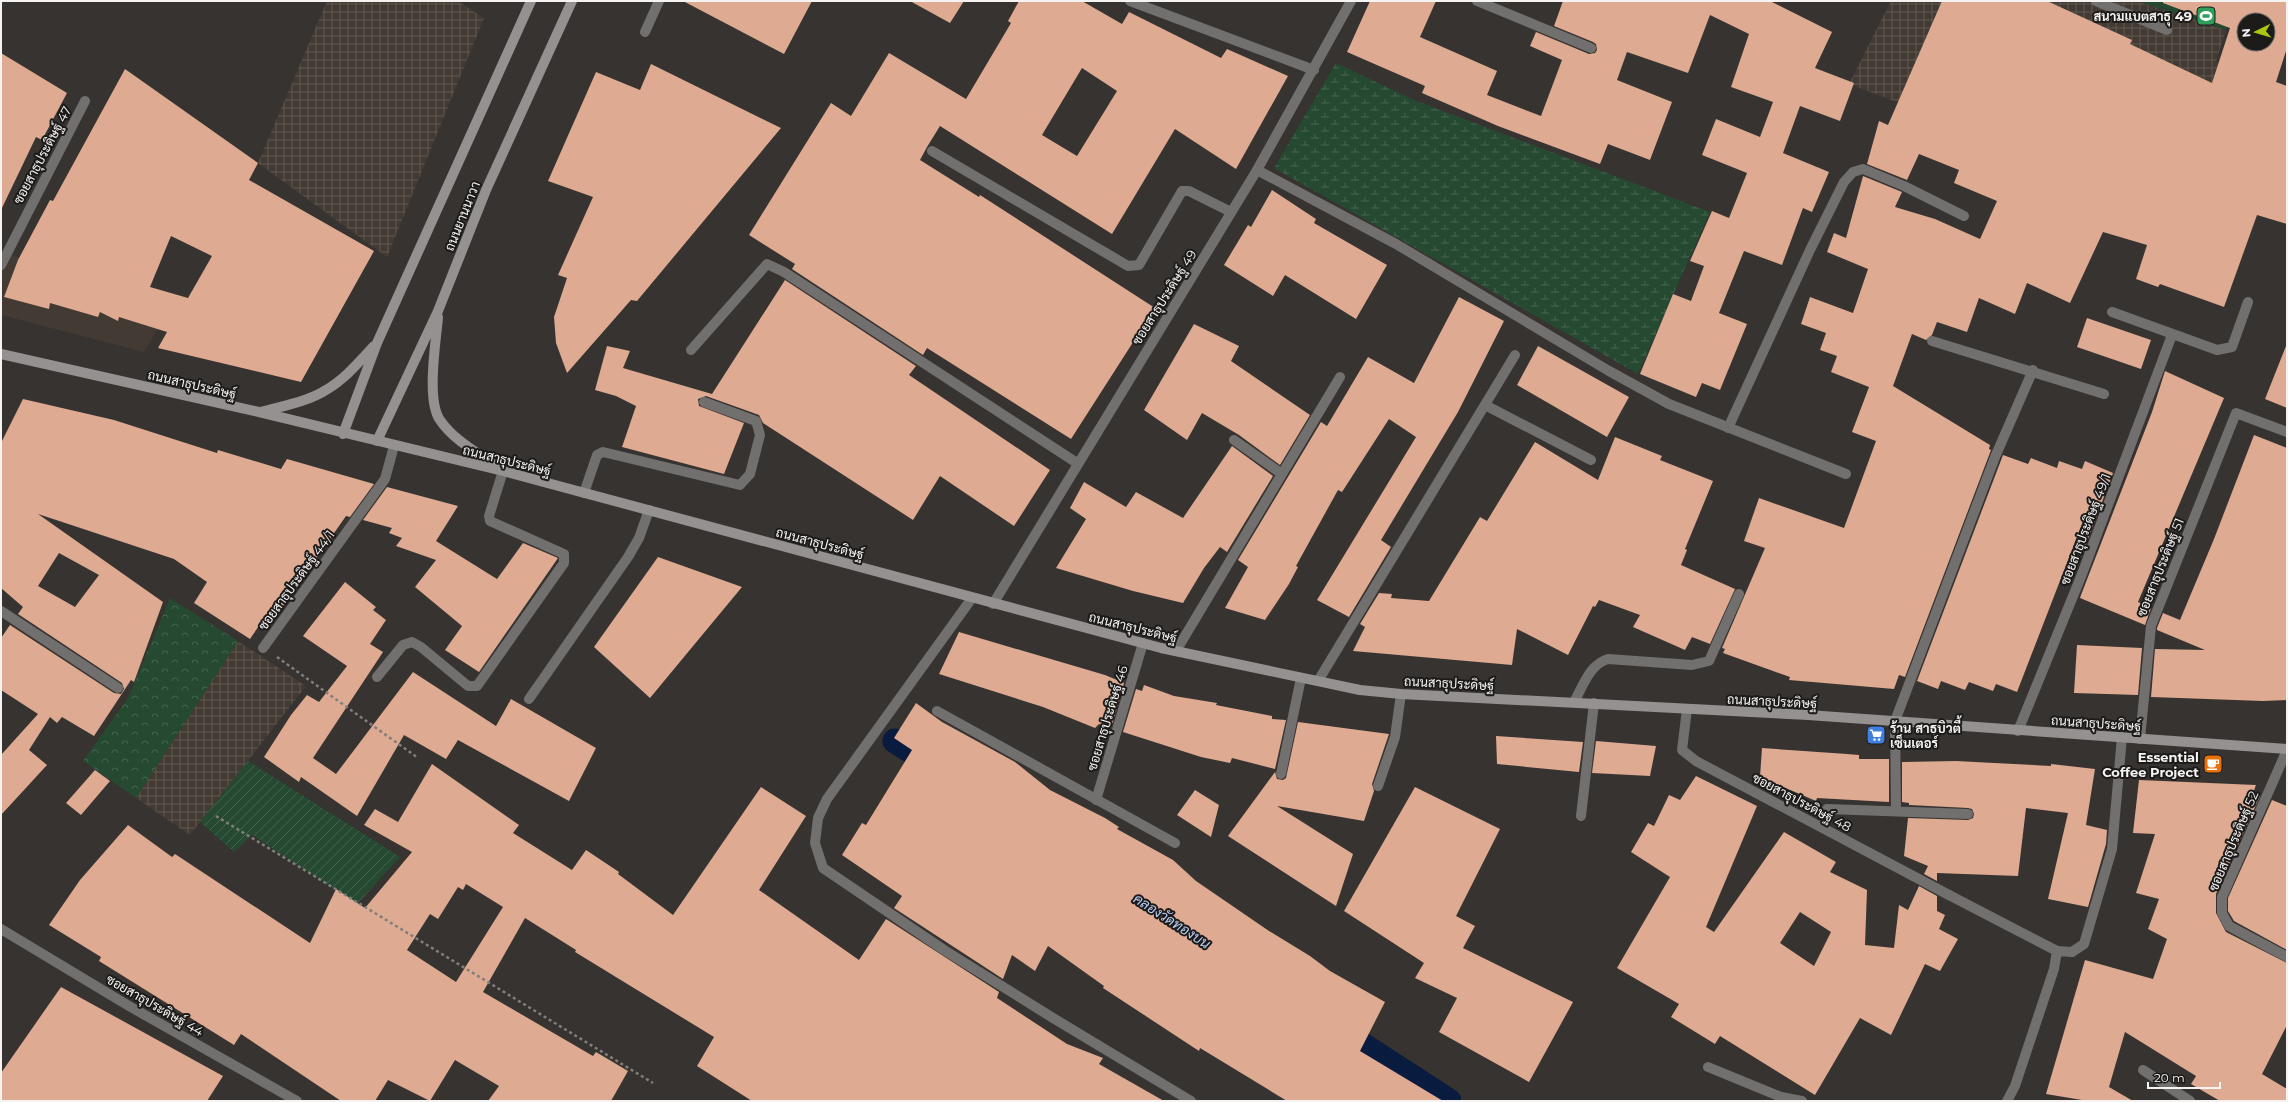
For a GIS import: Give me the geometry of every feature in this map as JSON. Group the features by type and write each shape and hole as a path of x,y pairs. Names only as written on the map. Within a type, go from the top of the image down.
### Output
{"main road":[{"name":"ถนนยานนาวา","path":"343,434 377,343 531,1"},
{"name":"ถนนยานนาวา","path":"377,441 438,311 486,190 572,1"},
{"path":"438,311 432,390 439,419 454,436 503,471"},
{"path":"259,412 301,400 326,390 350,372 377,343"},
{"name":"ถนนสาธุประดิษฐ์","path":"1,354 259,412 343,434 503,471 993,604 1143,643 1360,690 1401,694 1594,703 1895,721 2018,731 2287,749"}],"street":[{"path":"645,32 659,1"},
{"path":"1130,1 1314,70"},
{"name":"ซอยสาธุประดิษฐ์ 49","path":"993,604 1257,170 1314,70 1351,1"},
{"path":"1476,1 1591,48"},
{"path":"2096,1 2168,30"},
{"name":"ซอยสาธุประดิษฐ์ 47","path":"1,265 85,101"},
{"path":"932,151 1128,266 1139,265 1182,191 1189,190 1231,212"},
{"path":"1257,170 1396,244 1616,374 1670,404 1846,474"},
{"path":"1728,428 1810,250 1844,182 1853,172 1863,170 1884,178 1964,216"},
{"path":"691,350 767,264 784,272 1077,464"},
{"path":"2112,312 2172,335 2217,350 2225,350 2232,347 2248,302"},
{"name":"ซอยสาธุประดิษฐ์ 49/1","path":"2018,731 2082,574 2172,335"},
{"path":"1932,341 2033,370 2104,394"},
{"path":"1318,681 1515,355"},
{"path":"1896,811 1895,721 1995,457 2033,370"},
{"path":"1176,651 1340,377"},
{"path":"584,493 597,455 603,452 740,485 750,474 760,435 756,421 704,402"},
{"path":"1484,405 1592,460"},
{"name":"ซอยสาธุประดิษฐ์ 51","path":"2140,739 2151,626 2236,413 2287,432"},
{"path":"1234,440 1282,474"},
{"name":"ซอยสาธุประดิษฐ์ 44/1","path":"263,648 385,479 394,446"},
{"path":"377,677 403,645 412,642 421,647 468,686 477,686 564,563 564,554 490,521 489,516 503,471"},
{"path":"529,699 628,557 639,538 650,510"},
{"path":"1574,702 1594,666 1602,660 1608,659 1692,665 1709,661 1738,594"},
{"path":"972,598 827,799 818,818 815,844 823,868 944,950 1191,1101"},
{"path":"1,612 118,688"},
{"name":"ซอยสาธุประดิษฐ์ 46","path":"1096,800 1143,643"},
{"path":"1281,774 1300,678"},
{"path":"1378,786 1395,737 1401,694"},
{"path":"1581,816 1594,703"},
{"name":"ซอยสาธุประดิษฐ์ 48","path":"1687,709 1682,750 1696,761 2057,951"},
{"path":"937,712 1175,843"},
{"path":"2007,1101 2017,1079 2054,968 2057,951 2072,952 2084,944 2112,849 2122,737"},
{"name":"ซอยสาธุประดิษฐ์ 52","path":"2287,749 2222,897 2222,913 2229,926 2287,957"},
{"path":"1827,809 1968,814"},
{"name":"ซอยสาธุประดิษฐ์ 44","path":"1,929 129,1006 297,1101"},
{"path":"1708,1067 1781,1097 1802,1101"},
{"path":"2144,1070 2190,1101"}],"path":[{"name":"ซอยสาธุประดิษฐ์ 44/1","path":"263,648 418,758"},
{"path":"216,816 653,1083"}],"shaded area":[{"path":"327,1 458,1 484,18 387,257 258,163"},
{"path":"1891,1 2137,1 2226,30 2216,62 2271,83 2215,222 1849,84"},
{"path":"1,252 175,300 144,352 1,315"},
{"path":"238,641 306,686 190,835 136,798"}],"green space":[{"name":"สนามแบตสาธุ 49","path":"2137,1 2234,1 2226,30"},
{"path":"1336,63 1414,100 1710,212 1638,374 1274,168"},
{"path":"170,598 238,641 136,798 83,761 128,698"},
{"path":"248,761 400,857 357,904 252,835 234,852 200,822"}],"building":[{"path":"683,1 812,1 784,54"},
{"path":"910,1 964,1 950,23"},
{"path":"1019,1 1082,1 1122,24 1129,12 1221,58 1227,49 1288,76 1236,169 1175,129 1112,234 940,126 927,147 920,160 979,197 980,195 1155,308 1071,439 927,348 923,355 792,269 795,264 749,235 831,103 851,116 889,53 966,99 1011,23 1008,21","holes":["1082,68 1117,91 1077,156 1042,135"]},
{"path":"1370,1 1436,1 1420,37 1497,71 1487,95 1541,116 1562,60 1530,46 1536,32 1589,54 1595,53 1597,50 1596,44 1593,42 1554,26 1563,1 1770,1 1832,32 1815,68 1854,83 1840,121 1800,106 1783,153 1829,172 1812,212 1803,208 1782,265 1744,251 1719,313 1747,324 1720,390 1702,383 1696,397 1640,374 1673,294 1691,301 1704,266 1690,261 1712,211 1729,218 1747,173 1702,155 1716,119 1760,137 1773,102 1731,87 1749,34 1710,15 1688,73 1627,52 1617,80 1672,102 1650,160 1608,144 1600,164 1498,126 1422,93 1425,86 1347,52"},
{"path":"1942,1 2047,1 2132,40 2130,44 2212,83 2230,28 2163,3 2163,1 2287,1 2287,48 2276,82 2287,86 2287,224 2257,215 2224,307 2160,284 2158,287 2136,279 2147,245 2103,232 2070,303 2027,283 2015,314 1979,298 1967,332 1937,322 1932,335 1926,340 1912,334 1893,386 1990,445 1989,449 1991,450 1905,677 1899,675 1894,689 1789,680 1790,677 1723,653 1725,649 1722,648 1765,548 1744,541 1759,498 1844,528 1876,441 1852,432 1869,387 1831,372 1837,356 1820,350 1826,333 1801,324 1810,297 1853,313 1868,269 1827,252 1834,233 1846,238 1863,176 1902,192 1895,207 1935,219 1980,239 1997,201 1954,183 1959,170 1919,154 1907,180 1867,164 1879,121 1888,125"},
{"path":"1,53 67,93 42,140 36,137 1,210"},
{"path":"651,64 781,128 637,301 631,300 567,373 556,343 554,317 567,278 558,275 593,197 548,181 596,72 640,90"},
{"path":"125,69 258,163 249,180 374,251 301,382 158,348 167,332 119,317 118,321 100,312 98,317 50,303 49,309 4,297 18,260 50,200 53,201","holes":["171,236 212,256 188,298 150,287"]},
{"path":"1272,190 1316,219 1314,223 1387,265 1356,319 1285,275 1273,296 1224,265 1248,225 1251,227"},
{"path":"785,280 916,366 909,375 1050,470 1014,526 940,476 913,520 763,423 759,415 706,396 698,399 699,406 744,423 724,474 622,447 636,406 616,396 595,390 607,346 630,351 623,368 712,394"},
{"path":"1459,297 1504,321 1458,412 1381,540 1391,547 1349,617 1317,600 1416,437 1389,419 1342,492 1338,490 1296,566 1298,567 1289,584 1265,620 1225,608 1248,567 1238,560 1321,422 1327,426 1368,357 1414,383"},
{"path":"2087,318 2151,340 2141,369 2077,347"},
{"path":"1194,324 1239,346 1231,361 1310,415 1280,465 1239,435 1202,413 1187,440 1144,410"},
{"path":"1538,346 1629,397 1607,437 1517,385"},
{"path":"2287,346 2287,408 2265,399"},
{"path":"2165,371 2224,398 2138,602 2151,608 2145,625 2080,598 2152,412"},
{"path":"23,399 114,420 217,453 218,450 281,469 287,459 374,484 350,517 346,516 278,613 271,608 250,639 194,603 207,582 174,559 38,514 163,602 134,682 131,680 94,736 62,717 57,723 50,717 29,750 47,765 1,815 1,755 38,714 1,690 1,638 10,625 114,693 121,694 124,689 122,683 18,614 23,607 1,588 1,443","holes":["59,553 99,575 75,607 38,586"]},
{"path":"2254,435 2287,448 2287,700 2263,701 2151,697 2155,649 2205,650 2157,630 2157,628 2163,613 2180,620 2214,539"},
{"path":"1615,437 1662,456 1660,460 1713,481 1685,549 1687,550 1681,565 1735,589 1710,644 1692,637 1685,650 1633,627 1640,615 1599,600 1595,607 1593,606 1568,655 1517,629 1512,665 1353,651 1365,627 1360,624 1379,593 1392,594 1391,598 1429,601 1480,517 1487,521 1535,442 1598,480"},
{"path":"1232,446 1273,476 1227,552 1220,547 1204,568 1183,603 1133,591 1056,568 1086,519 1070,508 1084,482 1126,507 1136,492 1183,518"},
{"path":"2003,455 2028,464 2031,458 2057,468 2059,461 2082,469 2085,461 2113,473 2083,552 2085,516 2017,692 1996,684 1993,691 1969,682 1965,690 1941,681 1938,689 1917,681"},
{"path":"387,487 458,506 436,541 497,579 523,543 558,558 479,672 445,650 462,626 415,587 436,560 396,546 402,538 389,533 392,528 363,520"},
{"path":"658,557 742,587 650,698 594,647"},
{"path":"345,582 376,607 373,610 386,620 370,644 383,652 313,758 336,774 413,672 496,726 511,699 596,748 569,801 458,740 446,759 404,735 357,816 301,777 299,782 264,757 291,715 307,695 319,702 347,666 303,636"},
{"path":"959,632 1105,675 1124,683 1111,728 1099,724 1095,728 1043,707 939,674"},
{"path":"2077,645 2142,648 2138,695 2074,693"},
{"path":"1144,685 1174,696 1217,703 1216,705 1272,716 1272,719 1286,720 1275,769 1232,758 1230,763 1201,757 1123,732 1136,689 1142,691"},
{"path":"916,703 942,722 1015,762 1050,790 1105,818 1119,827 1117,829 1173,860 1196,881 1269,931 1310,956 1330,971 1385,1002 1360,1051 1443,1101 1287,1101 1200,1048 1199,1051 1103,988 1104,986 1048,946 1035,971 1012,955 1003,979 894,908 902,896 842,855 862,823 866,825 912,750 894,738"},
{"path":"1298,722 1389,734 1372,784 1374,791 1364,821 1277,806 1353,854 1336,906 1228,836 1275,772 1277,779 1283,780 1286,778"},
{"path":"1496,736 1583,742 1579,772 1497,764"},
{"path":"1596,741 1656,746 1650,776 1592,773"},
{"path":"1762,748 1859,755 1859,759 1889,759 1889,802 1817,798 1816,801 1760,777"},
{"path":"1956,761 2051,766 2051,764 2095,769 2086,825 2107,830 2106,844 2088,907 2048,899 2068,813 2026,808 2018,876 1937,873 1937,881 1924,874 1928,866 1904,856 1908,818 1968,820 1973,818 1974,814 1972,809 1968,808 1909,805 1909,803 1902,802 1902,762"},
{"path":"432,764 519,825 513,833 572,870 586,850 619,872 618,874 673,915 761,787 806,816 759,890 859,960 886,919 999,992 997,998 1067,1044 1103,1058 1099,1064 1164,1101 752,1101 697,1066 714,1037 575,952 576,950 525,918 483,992 593,1056 596,1052 628,1071 611,1101 488,1101 499,1086 455,1060 430,1101 388,1080 375,1101 341,1101 241,1034 234,1045 99,961 101,957 49,925 80,880 128,825 172,857 175,854 310,943 336,889 365,908 412,852 364,825 375,809 398,822","holes":["466,884 503,907 456,982 407,950 430,914 438,919 458,887 463,890"]},
{"path":"95,770 110,781 81,815 66,803"},
{"path":"1696,776 1757,806 1706,927 1714,932 1784,832 1836,862 1830,872 1867,890 1865,945 1894,948 1899,905 1908,910 1919,886 1937,896 1937,911 1945,915 1939,929 1958,939 1940,971 1925,964 1891,1035 1860,1018 1815,1095 1720,1036 1715,1044 1671,1017 1679,1004 1617,968 1670,877 1631,852 1648,823 1654,826 1669,795 1680,800","holes":["1800,912 1831,932 1814,966 1780,943"]},
{"path":"2139,780 2256,785 2253,793 2260,796 2216,894 2216,913 2226,932 2287,963 2287,1025 2262,1074 2287,1089 2287,1101 2220,1101 2191,1084 2196,1076 2125,1032 2109,1087 2133,1101 2088,1101 2046,1094 2085,960 2153,979 2167,939 2148,929 2159,899 2136,893 2155,834 2133,833"},
{"path":"1415,787 1500,829 1456,916 1475,926 1463,948 1573,1002 1529,1082 1439,1032 1457,998 1415,978 1424,963 1344,911"},
{"path":"1195,790 1219,805 1211,837 1177,815"},
{"path":"2272,800 2287,806 2287,950 2234,921 2228,911 2228,898"},
{"path":"61,987 223,1076 207,1101 1,1101 1,1073"}],"waterway":[{"name":"คลองวัดทองบน","path":"895,741 940,769"},
{"name":"คลองวัดทองบน","path":"1335,1027 1449,1101"}],"place":[{"name":"สนามแบตสาธุ 49","path":"2206,16"},
{"name":"ร้าน สาธุบิวตี้ เซ็นเตอร์","path":"1876,735"},
{"name":"Essential Coffee Project","path":"2213,764"}]}
